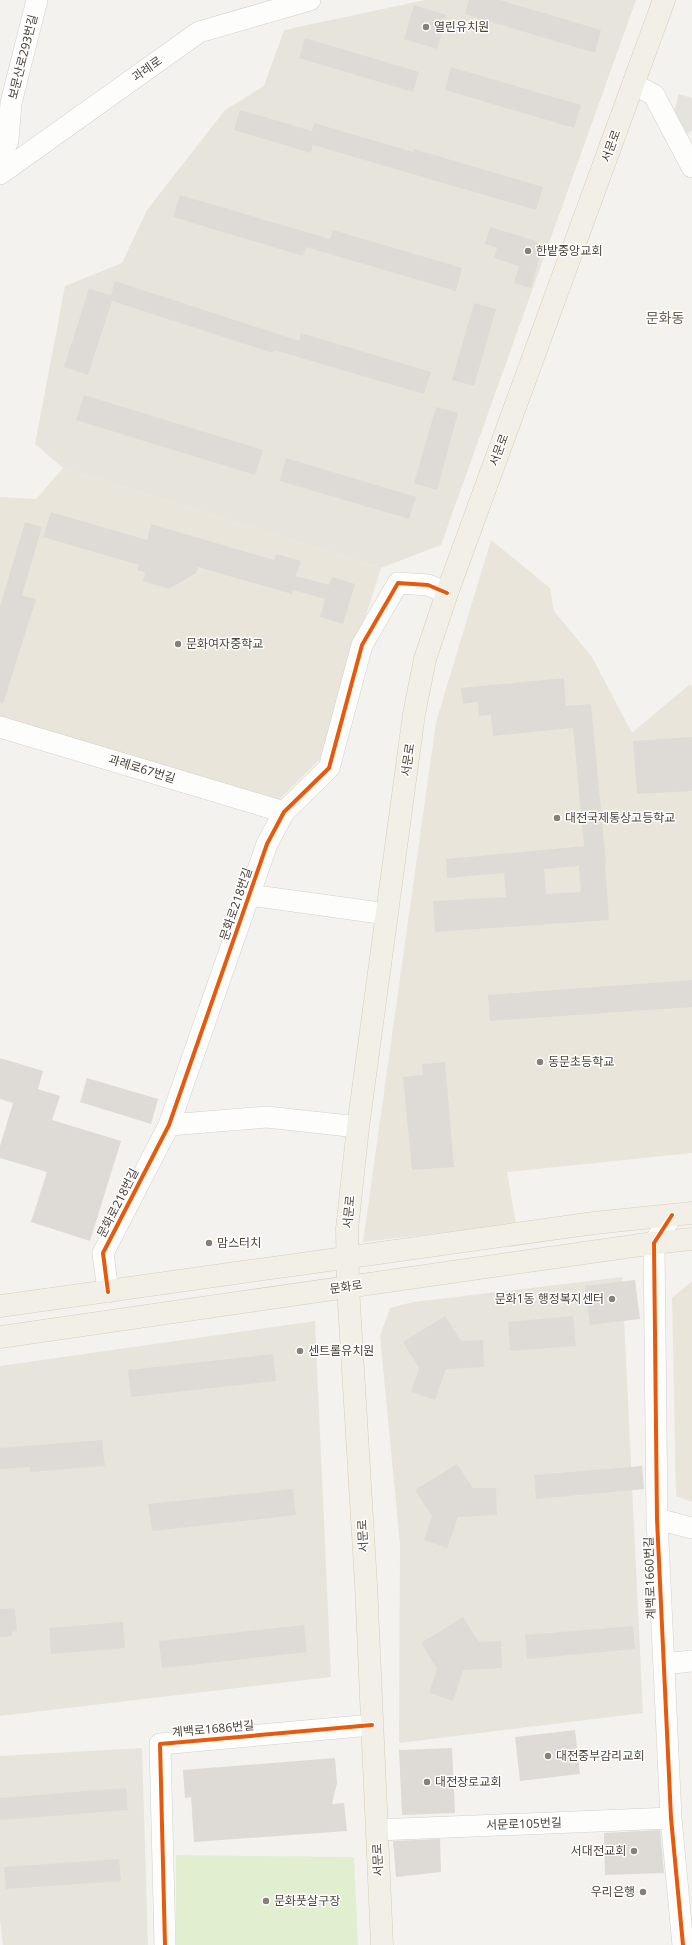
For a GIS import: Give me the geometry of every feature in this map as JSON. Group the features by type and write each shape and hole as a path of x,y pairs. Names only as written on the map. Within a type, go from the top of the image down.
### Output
{"main road":[{"name":"서문로","path":"382,1945 372,1725 348,1287 347,1229 358,1127 414,714 425,659 447,593 664,0"},
{"path":"0,1306 594,1223 682,1214"},
{"name":"문화로","path":"0,1337 654,1243 692,1239"}],"street":[{"name":"보문산로293번길","path":"0,161 11,103 37,0"},
{"name":"과례로","path":"0,174 199,32 263,7 310,0"},
{"path":"633,84 654,95 692,167"},
{"name":"문화로218번길","path":"108,1292 103,1253 169,1125 267,844 284,812 329,768 362,645 398,583 428,585 447,593"},
{"name":"과례로67번길","path":"0,727 284,812"},
{"path":"250,895 387,914"},
{"path":"169,1125 267,1117 358,1127"},
{"path":"654,1243 682,1214"},
{"name":"계백로1660번길","path":"654,1243 657,1520 671,1818 683,1945"},
{"path":"657,1520 692,1528"},
{"path":"664,1664 692,1661"},
{"name":"계백로1686번길","path":"165,1945 160,1744 372,1725"},
{"name":"서문로105번길","path":"376,1830 671,1818"}],"shaded area":[{"path":"425,0 636,0 441,545 381,568 63,468 35,444 65,286 122,263 147,210 225,110 264,86 284,30"},
{"path":"679,94 692,98 692,130 687,134 674,111"},
{"name":"문화여자중학교","path":"63,468 381,568 321,758 278,801 0,720 0,497 36,499"},
{"path":"491,540 550,588 554,611 592,657 632,733 690,684 692,687 692,1153 507,1172 516,1224 363,1242 436,722"},
{"path":"622,1277 643,1713 399,1743 400,1544 380,1336 390,1308 413,1302"},
{"path":"692,1281 692,1502 676,1496 672,1298"},
{"path":"315,1321 331,1677 0,1716 0,1366"},
{"path":"142,1748 148,1945 3,1945 0,1918 0,1756"}],"green space":[{"name":"문화풋살구장","path":"176,1855 354,1857 358,1945 176,1945"}],"building":[{"path":"469,0 500,0 601,30 595,53 465,14"},
{"name":"열린유치원","path":"414,5 447,15 437,49 404,39"},
{"path":"305,38 419,72 413,92 299,58"},
{"path":"451,67 581,105 574,128 445,90"},
{"path":"240,110 312,131 314,123 413,152 414,149 543,187 536,210 313,145 311,153 234,130"},
{"path":"180,195 330,239 333,230 462,268 456,291 306,247 303,256 173,217"},
{"path":"490,227 533,240 539,245 540,255 531,288 514,283 519,266 494,258 497,248 485,244"},
{"path":"115,281 299,341 301,333 431,372 424,394 274,350 273,353 112,301 88,375 64,367 89,289 111,295"},
{"path":"474,303 496,309 474,386 452,380"},
{"path":"84,395 263,450 255,475 76,420"},
{"path":"436,407 458,413 437,490 414,483"},
{"path":"286,458 416,497 409,519 280,481"},
{"path":"51,512 147,540 151,524 274,560 276,554 301,561 296,576 329,585 332,577 355,584 343,624 320,617 325,599 293,590 292,594 198,567 196,573 169,589 143,581 145,572 137,570 139,565 43,537"},
{"path":"25,522 42,527 22,595 36,599 3,704 0,703 0,607"},
{"path":"564,678 566,706 591,704 606,863 609,920 435,932 433,901 506,897 504,873 447,878 446,859 584,846 573,728 493,736 491,715 479,716 478,702 463,704 461,688","holes":["579,866 581,892 546,894 544,869"]},
{"path":"692,737 692,791 637,794 633,741"},
{"path":"692,980 692,1007 490,1021 488,995"},
{"path":"0,1058 43,1071 38,1089 60,1096 52,1120 121,1141 90,1241 31,1222 47,1172 0,1158 0,1146 13,1103 0,1099"},
{"path":"445,1062 454,1167 412,1170 403,1077 423,1075 422,1064"},
{"path":"87,1078 158,1099 151,1124 80,1102"},
{"path":"635,1280 640,1319 590,1325 585,1286"},
{"path":"445,1316 461,1341 483,1340 484,1367 446,1369 435,1400 411,1392 419,1368 403,1342"},
{"path":"573,1316 576,1346 510,1351 508,1322"},
{"path":"273,1354 276,1381 131,1397 128,1370"},
{"path":"102,1440 105,1466 30,1472 30,1467 0,1469 0,1448"},
{"path":"457,1464 473,1488 496,1488 497,1515 458,1517 447,1548 424,1540 432,1516 415,1490"},
{"path":"642,1466 644,1489 536,1499 534,1475"},
{"path":"293,1489 296,1515 152,1531 148,1504"},
{"path":"15,1608 17,1631 12,1632 12,1636 0,1637 0,1609"},
{"path":"463,1617 479,1642 501,1641 502,1668 463,1670 453,1701 429,1693 437,1669 421,1643"},
{"path":"123,1622 125,1648 51,1654 49,1628"},
{"path":"304,1625 307,1652 162,1668 159,1641"},
{"path":"633,1626 635,1649 527,1659 525,1635"},
{"name":"대전중부감리교회","path":"575,1730 580,1774 520,1781 515,1737"},
{"name":"대전장로교회","path":"452,1748 455,1813 402,1815 399,1750"},
{"path":"335,1758 337,1783 332,1804 344,1803 347,1831 194,1842 191,1797 185,1798 183,1770"},
{"path":"126,1788 128,1810 0,1820 0,1798"},
{"name":"서대전교회","path":"660,1830 664,1873 605,1875 604,1833"},
{"path":"440,1839 441,1872 396,1877 393,1841"},
{"path":"119,1859 121,1881 6,1889 4,1867"}],"cycle path":[{"path":"108,1292 103,1253 169,1125 267,844 284,812 329,768 362,645 398,583 428,585 447,593"},
{"path":"672,1215 654,1243 657,1519 671,1818 683,1945"},
{"path":"165,1945 160,1744 372,1725"}],"place":[{"name":"열린유치원","path":"426,27"},
{"name":"한밭중앙교회","path":"528,251"},
{"name":"문화여자중학교","path":"178,644"},
{"name":"대전국제통상고등학교","path":"557,818"},
{"name":"동문초등학교","path":"540,1062"},
{"name":"맘스터치","path":"209,1243"},
{"name":"문화1동 행정복지센터","path":"612,1299"},
{"name":"센트롤유치원","path":"300,1351"},
{"name":"대전중부감리교회","path":"548,1756"},
{"name":"대전장로교회","path":"427,1782"},
{"name":"서대전교회","path":"634,1851"},
{"name":"우리은행","path":"643,1892"},
{"name":"문화풋살구장","path":"266,1901"}],"district":[{"name":"문화동","path":"665,318"}]}
